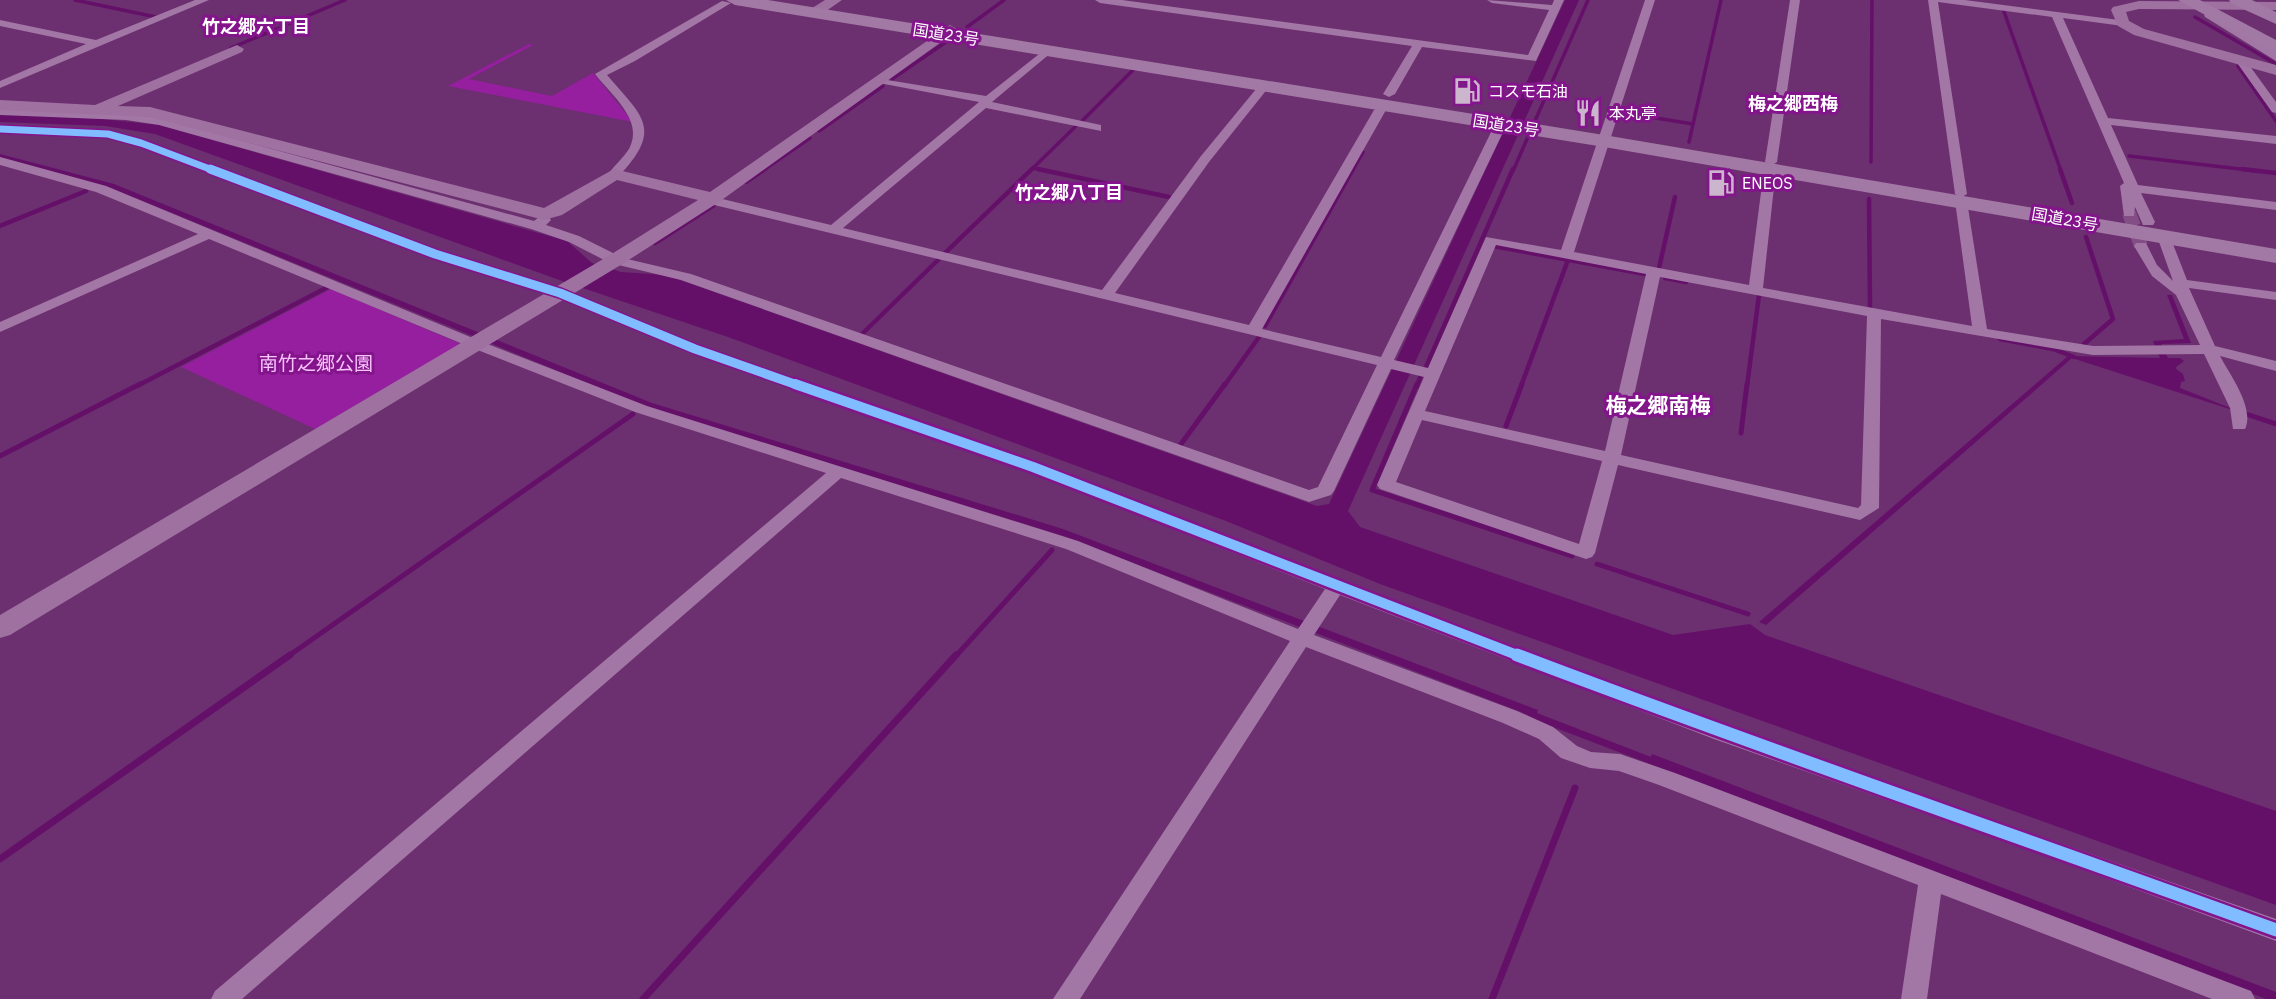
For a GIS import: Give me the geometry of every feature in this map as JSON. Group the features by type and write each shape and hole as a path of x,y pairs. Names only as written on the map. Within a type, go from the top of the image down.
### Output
{"highway":[{"name":"国道23号","path":"774,0 1048,50 1605,138 2276,249"},
{"name":"国道23号","path":"730,2 824,7"},
{"path":"2213,2 2275,7"},
{"path":"2213,2 2276,27"},
{"path":"2213,2 2251,35 2276,48"},
{"path":"2213,2 2276,38"},
{"name":"国道23号","path":"946,31 1504,122"},
{"path":"1961,198 2008,198 2139,217 2276,242"},
{"path":"1961,198 2166,242 2276,259"},
{"name":"国道23号","path":"2076,217 2276,259"}],"street":[{"path":"0,85 95,43 204,0"},
{"path":"1100,0 1532,59 1557,4 1492,0"},
{"path":"1566,255 1650,0"},
{"path":"1756,289 1770,165 1796,0"},
{"path":"1980,331 1936,1 2123,23 2148,35 2276,69"},
{"path":"536,226 614,174 631,158 642,131 635,116 600,74 730,2"},
{"path":"2123,23 2118,10 2125,7 2213,2 2276,58"},
{"path":"2056,15 2131,184 2139,217"},
{"path":"0,23 95,43"},
{"path":"0,628 484,339 712,199 946,31"},
{"path":"1389,94 1419,43"},
{"path":"94,110 237,49"},
{"path":"834,229 1048,50"},
{"path":"2241,60 2276,110"},
{"path":"879,80 1097,128"},
{"path":"1106,295 1205,159 1265,85"},
{"path":"0,105 167,116 536,212 556,211"},
{"path":"1254,331 1380,110"},
{"path":"0,112 126,117 160,122 536,226 574,239 613,261 686,277 1309,496 1325,491 1504,122"},
{"path":"2103,121 2276,140"},
{"path":"0,128 108,134 141,142 435,254 565,290 695,349 1032,467 1754,745 2043,845 2276,930"},
{"path":"0,141 18,129"},
{"path":"0,161 101,189 209,234 484,339 641,409 1072,545 1307,631 1546,733 1569,752 1590,760 1620,763 1667,779 2242,999"},
{"path":"614,174 1425,372"},
{"path":"2139,217 2124,188 2131,184 2276,206"},
{"path":"0,328 209,234"},
{"path":"1654,272 1612,456 1586,553 1386,485 1416,414 1425,372 1490,240 2080,349 2211,349 2276,366"},
{"path":"2166,242 2182,288 2239,417"},
{"path":"2141,246 2162,281 2182,288 2276,296"},
{"path":"1416,414 1860,514 1870,508 1874,311"},
{"path":"225,999 838,472"},
{"path":"1066,999 1336,586"},
{"path":"1914,999 1930,878"}],"green space":[{"path":"529,44 533,45 469,79 552,96 593,73 633,122 448,86"},
{"name":"南竹之郷公園","path":"331,289 461,344 317,430 181,367"}],"shaded area":[{"path":"1565,0 1579,0 1348,511 1360,527 1673,635 1750,624 1765,635 2276,811 2276,905 1380,584 1226,521 728,337 565,282 155,134 105,126 0,122 0,114 103,119 159,125 567,241 592,263 621,272 666,275 1317,506 1329,504"},
{"path":"0,154 114,184 652,403 1063,529 1538,710 1537,713 1651,757 1652,754 2276,992 2276,999 2266,999 1540,722 1521,712 1063,536 644,406 106,186 0,157"},
{"path":"2167,295 2172,295 2191,343 2161,344 2168,358 2180,358 2184,361 2175,368 2183,374 2185,381 2181,382 2180,388 2248,415 2072,358 1766,625 1759,622 2068,356 2160,358 2153,341 2184,339"}],"waterway":[{"path":"75,0 156,17"},
{"path":"231,48 345,0"},
{"path":"967,27 1004,0"},
{"path":"1513,171 1588,0"},
{"path":"1689,142 1721,0"},
{"path":"1871,162 1872,0"},
{"path":"2003,9 2061,171"},
{"path":"2195,17 2276,64"},
{"path":"892,79 946,42"},
{"path":"2238,66 2276,121"},
{"path":"1081,122 1134,69"},
{"path":"819,131 883,86"},
{"path":"1619,112 1693,124"},
{"path":"1033,168 1076,126"},
{"path":"762,171 810,138"},
{"path":"1352,171 1363,152"},
{"path":"2129,156 2257,171"},
{"path":"1030,171 1033,168"},
{"path":"1033,168 1046,171"},
{"path":"746,182 765,169"},
{"path":"945,253 1032,169"},
{"path":"1038,169 1169,197"},
{"path":"1265,326 1353,169"},
{"path":"1426,367 1513,169"},
{"path":"2060,169 2072,203"},
{"path":"2242,169 2276,173"},
{"path":"0,226 86,191"},
{"path":"1659,268 1675,197"},
{"path":"1869,199 1870,307"},
{"path":"655,243 714,205"},
{"path":"2084,344 2113,319 2086,237"},
{"path":"1493,246 1645,274"},
{"path":"862,334 939,259"},
{"path":"1521,386 1568,260"},
{"path":"1665,278 1686,282"},
{"path":"137,386 328,287"},
{"path":"1747,386 1759,295"},
{"path":"1224,386 1259,337"},
{"path":"2000,339 2053,349 2074,357"},
{"path":"1417,386 1421,375"},
{"path":"0,456 140,384"},
{"path":"1181,444 1225,384"},
{"path":"1417,384 1372,490 1572,556"},
{"path":"1506,426 1522,384"},
{"path":"1741,433 1747,384"},
{"path":"2243,413 2276,424"},
{"path":"287,657 633,414"},
{"path":"955,657 1052,550"},
{"path":"1597,564 1748,614"},
{"path":"0,859 290,655"},
{"path":"643,999 956,655"},
{"path":"1492,999 1575,788"}],"tunnel":[{"path":"2129,213 2141,246"}],"cycle path":[{"path":"0,129 108,134 141,143 435,254 560,293 695,349 1033,467 1195,532 1721,733 2043,845 2276,930"}],"place":[{"name":"コスモ石油","path":"1467,91"},
{"name":"本丸亭","path":"1588,113"},
{"name":"ENEOS","path":"1721,183"}],"district":[{"name":"竹之郷六丁目","path":"256,27"},
{"name":"梅之郷西梅","path":"1793,104"},
{"name":"竹之郷八丁目","path":"1069,193"},
{"name":"梅之郷南梅","path":"1658,406"}]}
